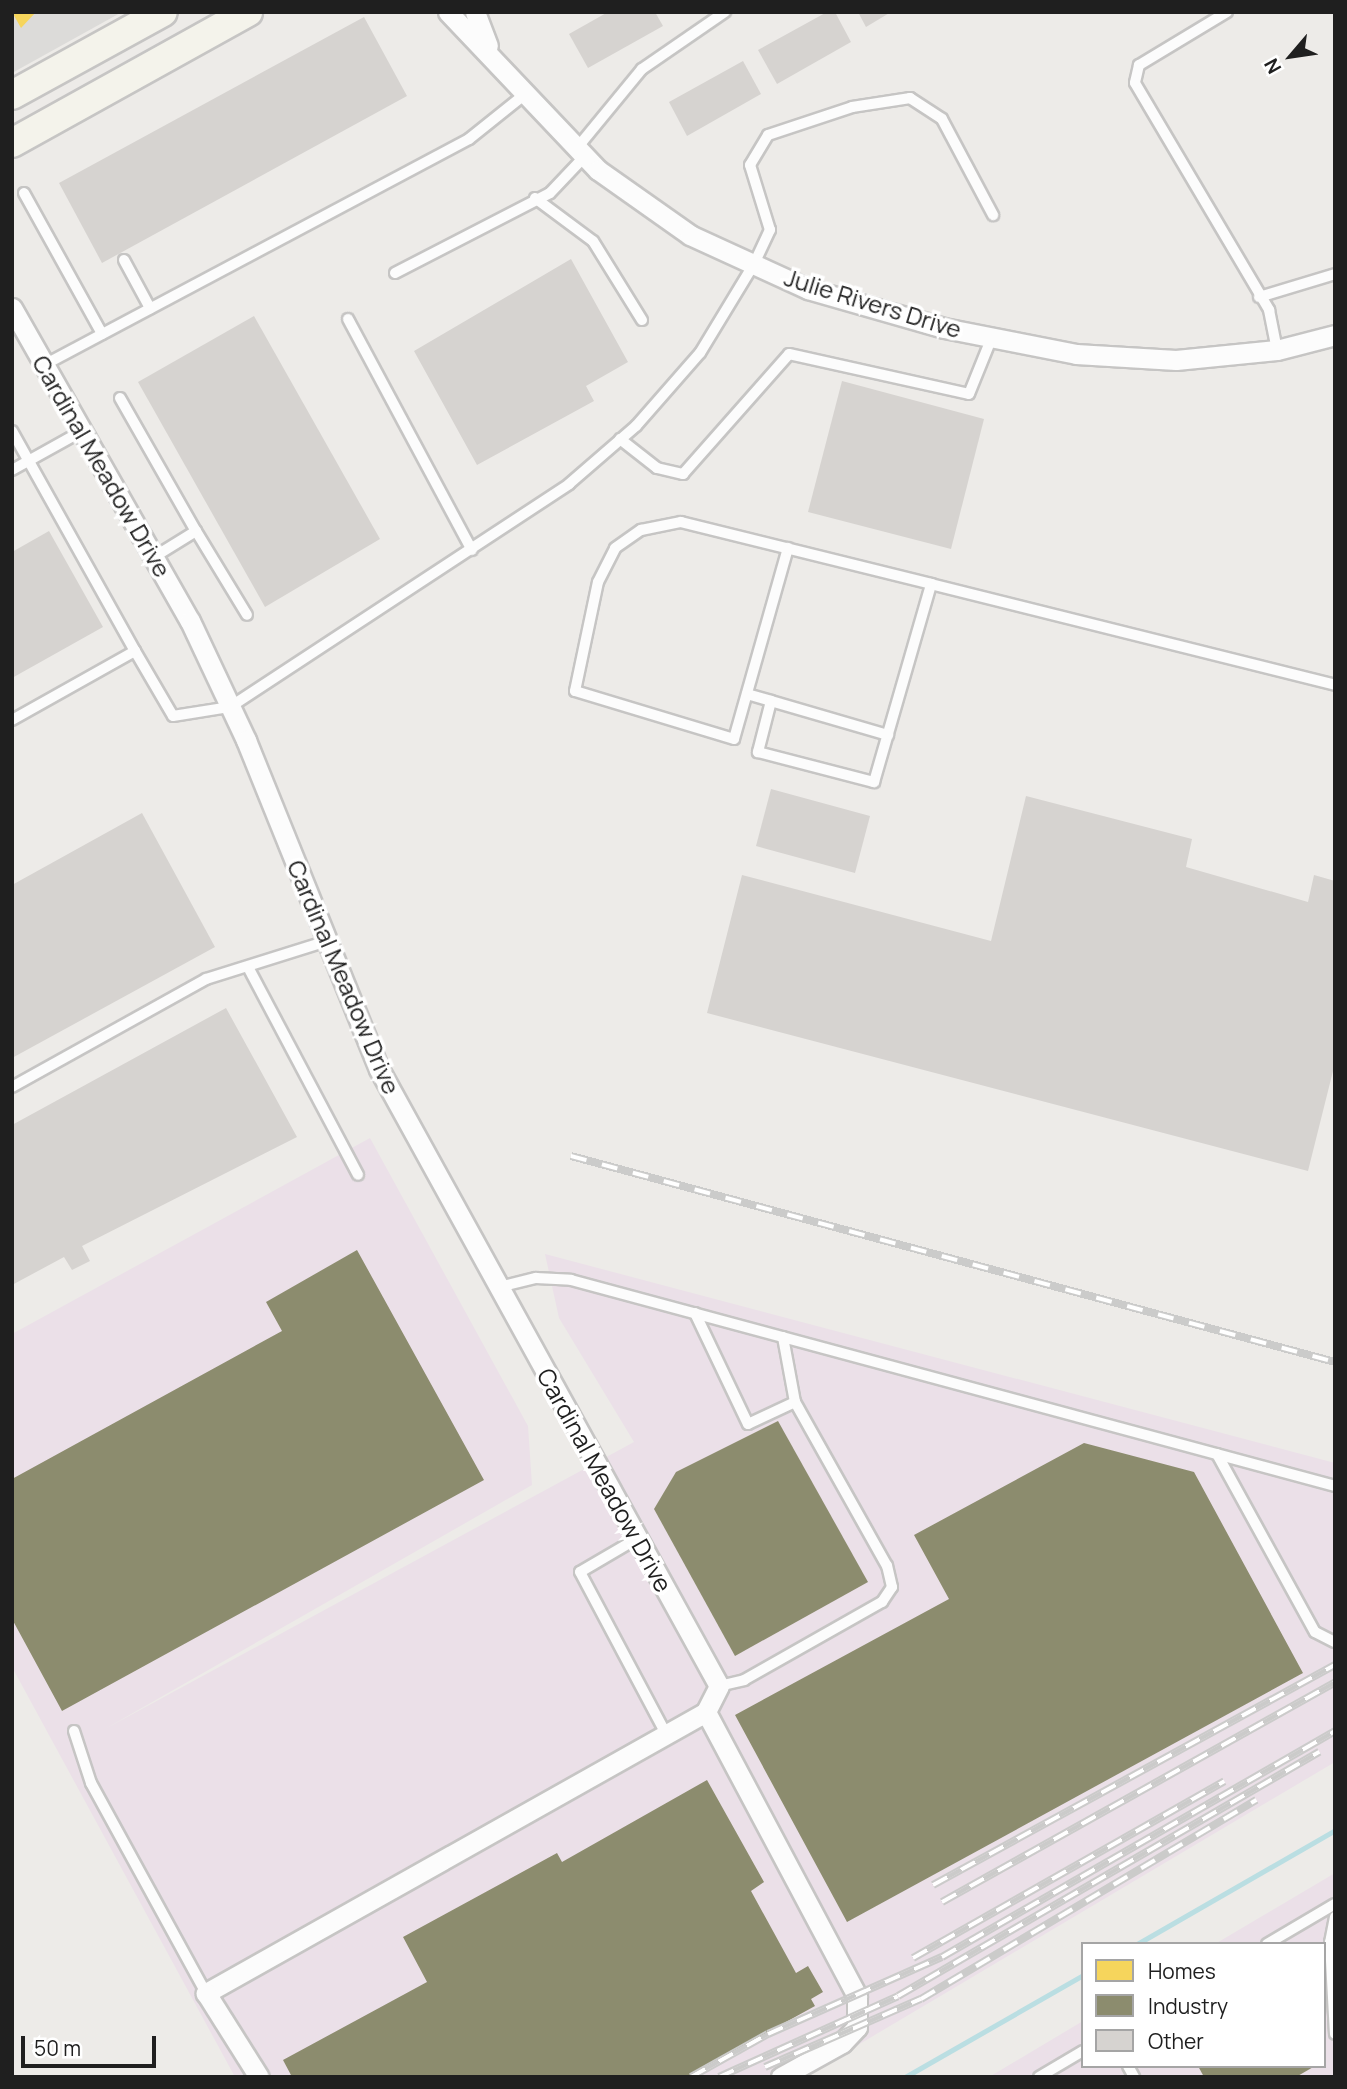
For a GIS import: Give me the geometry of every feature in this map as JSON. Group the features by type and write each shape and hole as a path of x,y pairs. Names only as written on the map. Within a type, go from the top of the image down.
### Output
{"main road":[{"path":"12,143 248,12"},
{"path":"12,95 162,13 182,49"}],"street":[{"name":"Julie Rivers Drive","path":"448,12 490,50 524,95 581,152 690,235 808,289 992,337 1076,354 1176,360 1277,350 1335,335"},
{"name":"Julie Rivers Drive","path":"475,12 490,50"},
{"name":"Cardinal Meadow Drive","path":"12,308 154,557 230,707 379,1069 719,1686"},
{"path":"259,2077 206,1993 706,1712 719,1686"},
{"path":"706,1712 857,1996 857,2027 842,2043 780,2077"}],"lane":[{"path":"395,273 550,193 642,69 725,12"},
{"path":"1229,13 1139,65 1135,83 1269,310 1277,350"},
{"path":"44,365 469,139 524,95"},
{"path":"12,431 173,716 230,707 569,484 620,439 699,354 754,264 770,230 750,165 768,135 852,107 910,98 942,119 993,215"},
{"path":"24,193 102,334"},
{"path":"536,198 593,241 642,320"},
{"path":"124,260 150,308"},
{"path":"1259,297 1335,274"},
{"path":"348,319 472,550"},
{"path":"620,439 657,468 683,474 789,354 969,394 992,337"},
{"path":"120,398 247,615"},
{"path":"12,470 82,431"},
{"path":"788,548 734,739 575,691 598,582 615,548 641,530 681,522 788,548 1335,685"},
{"path":"154,557 196,531"},
{"path":"771,701 758,752 874,782 931,584"},
{"path":"12,720 135,651"},
{"path":"747,694 888,735"},
{"path":"12,1087 205,979 327,941"},
{"path":"248,967 358,1175"},
{"path":"499,1287 536,1278 571,1280 1335,1486"},
{"path":"695,1313 748,1424 795,1402"},
{"path":"719,1686 744,1680 882,1602 892,1587 887,1566 795,1402 783,1337"},
{"path":"1217,1454 1315,1632 1335,1642"},
{"path":"638,1538 580,1572 666,1734"},
{"path":"74,1731 91,1783 206,1993"},
{"path":"1270,1942 1335,1904"},
{"path":"1335,1917 1329,1942 1335,2034"},
{"path":"1039,2077 1081,2052"}],"shaded area":[{"path":"12,12 122,12 12,73"},
{"path":"370,1138 528,1426 532,1485 105,1729 634,1442 559,1318 545,1254 1335,1463 1335,1762 804,2077 235,2077 12,1667 12,1334"},
{"path":"1335,1873 1335,2077 989,2077 1081,2022 1081,2068 1326,2068 1326,1942 1218,1942"}],"building: Homes":[{"path":"12,12 36,12 21,28"}],"building: Industry":[{"path":"357,1250 484,1480 62,1711 12,1619 12,1479 282,1331 266,1302"},
{"path":"778,1421 868,1582 735,1656 654,1509 676,1472"},
{"path":"1084,1443 1194,1472 1303,1673 847,1922 735,1715 949,1599 914,1535"},
{"path":"707,1780 764,1882 751,1891 796,1973 808,1966 823,1992 811,1999 815,2006 686,2077 292,2077 283,2060 427,1982 403,1937 557,1853 562,1862"},
{"path":"1199,2068 1312,2068 1296,2077 1204,2077"}],"building: Other":[{"path":"608,12 655,12 663,26 588,68 569,34"},
{"path":"827,12 835,12 851,42 777,84 758,50"},
{"path":"858,12 891,12 866,27"},
{"path":"364,17 407,96 102,263 59,183"},
{"path":"743,61 761,94 687,136 669,102"},
{"path":"571,259 628,362 586,386 594,401 477,465 414,351"},
{"path":"254,316 380,539 265,607 138,382"},
{"path":"842,381 984,419 951,549 808,512"},
{"path":"49,531 103,627 12,678 12,552"},
{"path":"771,789 870,816 855,873 756,846"},
{"path":"1026,796 1192,839 1186,867 1308,902 1314,875 1335,881 1335,1063 1308,1171 707,1013 742,875 991,941"},
{"path":"142,813 215,947 12,1058 12,885"},
{"path":"226,1008 297,1137 82,1246 90,1261 72,1270 64,1257 12,1285 12,1125"}],"waterway":[{"path":"1140,1942 1335,1830"},
{"path":"905,2077 1081,1976"}],"railway":[{"path":"571,1156 1335,1362"},
{"path":"933,1885 1335,1665"},
{"path":"942,1902 1335,1682"},
{"path":"691,2077 768,2034 942,1957 1335,1731"},
{"path":"719,2077 898,1996 1319,1752"},
{"path":"913,1958 1224,1781"},
{"path":"765,2067 921,1999 1256,1800"}]}
